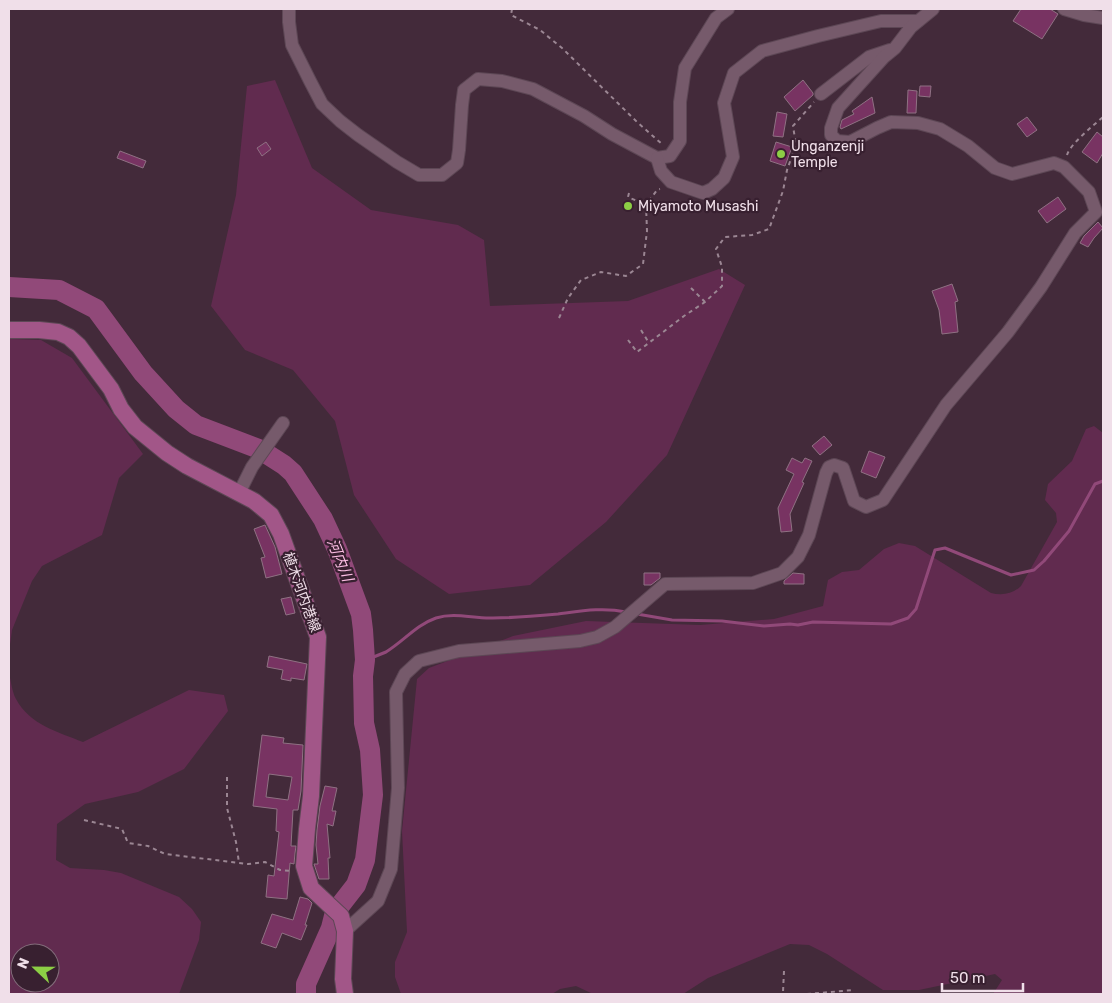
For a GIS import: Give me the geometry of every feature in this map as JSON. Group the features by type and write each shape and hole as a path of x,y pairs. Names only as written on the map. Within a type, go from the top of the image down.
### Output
{"main road":[{"name":"植木河内港線","path":"9,330 58,332 69,338 80,346 135,427 167,453 187,466 254,501 271,515 281,534 318,637 311,796 304,866 309,880"},
{"path":"309,880 343,924 343,979 345,994"}],"street":[{"path":"289,9 292,45 322,104 358,136 419,175 442,175 457,163 464,90 478,79 502,81 533,89 657,158 670,156 680,141 680,102 685,68 716,18 728,9"},
{"path":"343,924 378,900 391,868 398,788 396,692 405,674 419,661 459,652 580,641 597,637 615,627 665,584 753,583 782,573 798,557 809,535 829,467 834,465 843,468 854,502 866,507 883,500 946,405 1008,332 1041,287 1075,233 1096,212 1089,192 1064,167 1054,163 1012,174 995,168 968,146 940,129 918,123 891,122 850,142 837,141 831,134 831,128 838,108 884,57 895,48 911,27 933,9"},
{"path":"1064,9 1103,18"},
{"path":"657,158 661,170 671,182 702,192 712,189 724,178 733,157 724,103 734,73 762,51 881,21 918,21"},
{"path":"821,94 869,57 895,48"},
{"path":"239,493 252,466 283,423"}],"path":[{"path":"512,9 511,15 540,30 562,48 664,146 670,156"},
{"path":"628,340 637,352 705,302 722,286 722,267 716,249 725,237 752,235 769,228 783,191 787,170 796,145 793,126 821,94"},
{"path":"1064,167 1067,151 1103,117"},
{"path":"559,318 568,298 581,280 600,272 626,276 643,264 647,231 646,205 657,190 671,182"},
{"path":"629,193 628,197 646,205"},
{"path":"691,288 705,302"},
{"path":"641,330 649,343"},
{"path":"228,777 227,808 236,842 239,863"},
{"path":"84,820 122,829 128,843 148,846 165,854 248,864 265,862 280,870 309,880"},
{"path":"784,971 784,994"},
{"path":"807,994 854,990"},
{"path":"703,994 736,994"}],"shaded area":[{"path":"275,80 312,168 371,210 458,225 484,240 490,306 628,301 719,269 745,285 667,455 606,522 530,585 449,594 396,559 354,495 335,421 293,370 245,350 211,306 236,195 247,86"},
{"path":"9,339 41,340 72,358 143,454 119,478 102,535 42,566 32,581 12,630 9,652"},
{"path":"1094,426 1103,433 1103,994 993,994 1002,980 995,974 919,990 883,990 827,954 809,945 790,944 708,978 683,994 593,994 576,986 560,989 552,994 401,994 395,977 395,962 407,932 402,831 417,679 429,668 513,636 586,621 700,625 774,619 823,606 828,580 842,572 859,570 884,549 899,543 915,546 991,593 1011,593 1021,586 1057,522 1056,513 1045,500 1048,484 1072,461 1086,429"},
{"path":"9,673 15,696 29,715 55,731 83,742 189,690 224,695 228,711 184,769 138,792 85,804 57,824 56,860 70,868 121,873 179,897 192,909 201,922 199,940 179,994 9,994"}],"building":[{"path":"1021,9 1050,9 1058,14 1042,39 1013,21"},
{"path":"803,80 813,95 795,111 784,97"},
{"path":"920,86 931,86 930,97 919,96"},
{"path":"908,90 917,91 916,113 907,113"},
{"path":"872,97 875,113 841,129 842,120 854,114 852,111"},
{"path":"777,112 787,114 783,137 773,136"},
{"path":"1027,117 1037,130 1027,137 1017,124"},
{"path":"1097,132 1103,137 1103,153 1097,163 1082,152"},
{"path":"266,142 271,149 262,156 257,148"},
{"name":"Unganzenji Temple","path":"776,142 792,147 785,166 770,161"},
{"path":"120,151 146,161 143,168 117,158"},
{"path":"1058,197 1066,209 1047,223 1038,211"},
{"path":"1098,222 1103,228 1088,247 1080,243 1084,236"},
{"path":"952,284 958,301 955,302 958,332 942,334 939,310 932,291"},
{"path":"824,436 832,445 820,455 812,446"},
{"path":"869,451 885,457 876,478 861,472"},
{"path":"792,458 802,463 805,458 812,461 790,514 792,531 781,532 778,508 794,474 786,470"},
{"path":"265,525 275,547 282,574 266,578 261,558 265,557 254,529"},
{"path":"644,573 660,573 660,578 651,585 644,585"},
{"path":"793,573 804,574 804,584 784,584 784,581"},
{"path":"291,597 295,613 286,615 281,599"},
{"path":"269,656 307,664 304,680 291,678 291,681 281,679 283,670 267,667"},
{"path":"262,735 284,738 283,743 303,745 301,791 298,810 293,810 291,846 296,846 294,864 290,863 287,899 266,897 268,875 274,876 279,832 276,831 277,809 253,806","holes":["269,774 292,777 288,800 266,797"]},
{"path":"325,786 337,788 332,811 336,811 333,826 327,824 330,858 328,858 329,879 319,879 314,864 318,864 317,830"},
{"path":"300,897 308,899 312,903 301,940 282,933 276,948 261,943 272,914 293,920"}],"waterway":[{"name":"河内川","path":"9,287 59,290 96,309 143,373 176,409 196,425 259,449 293,473 323,519 337,549 361,614 365,660 363,676 364,723 370,750 373,795 365,860 356,885 335,912 331,928 306,984 306,994"},
{"path":"637,614 672,620 722,621 764,626 798,625 813,622 891,624 908,618 916,609 935,550 945,548 1011,575 1034,570 1069,531 1095,484 1103,481"},
{"path":"365,660 386,652 422,625 443,616 509,618 600,610 626,612"}],"place":[{"name":"Unganzenji Temple","path":"781,154"},
{"name":"Miyamoto Musashi","path":"628,206"}]}
